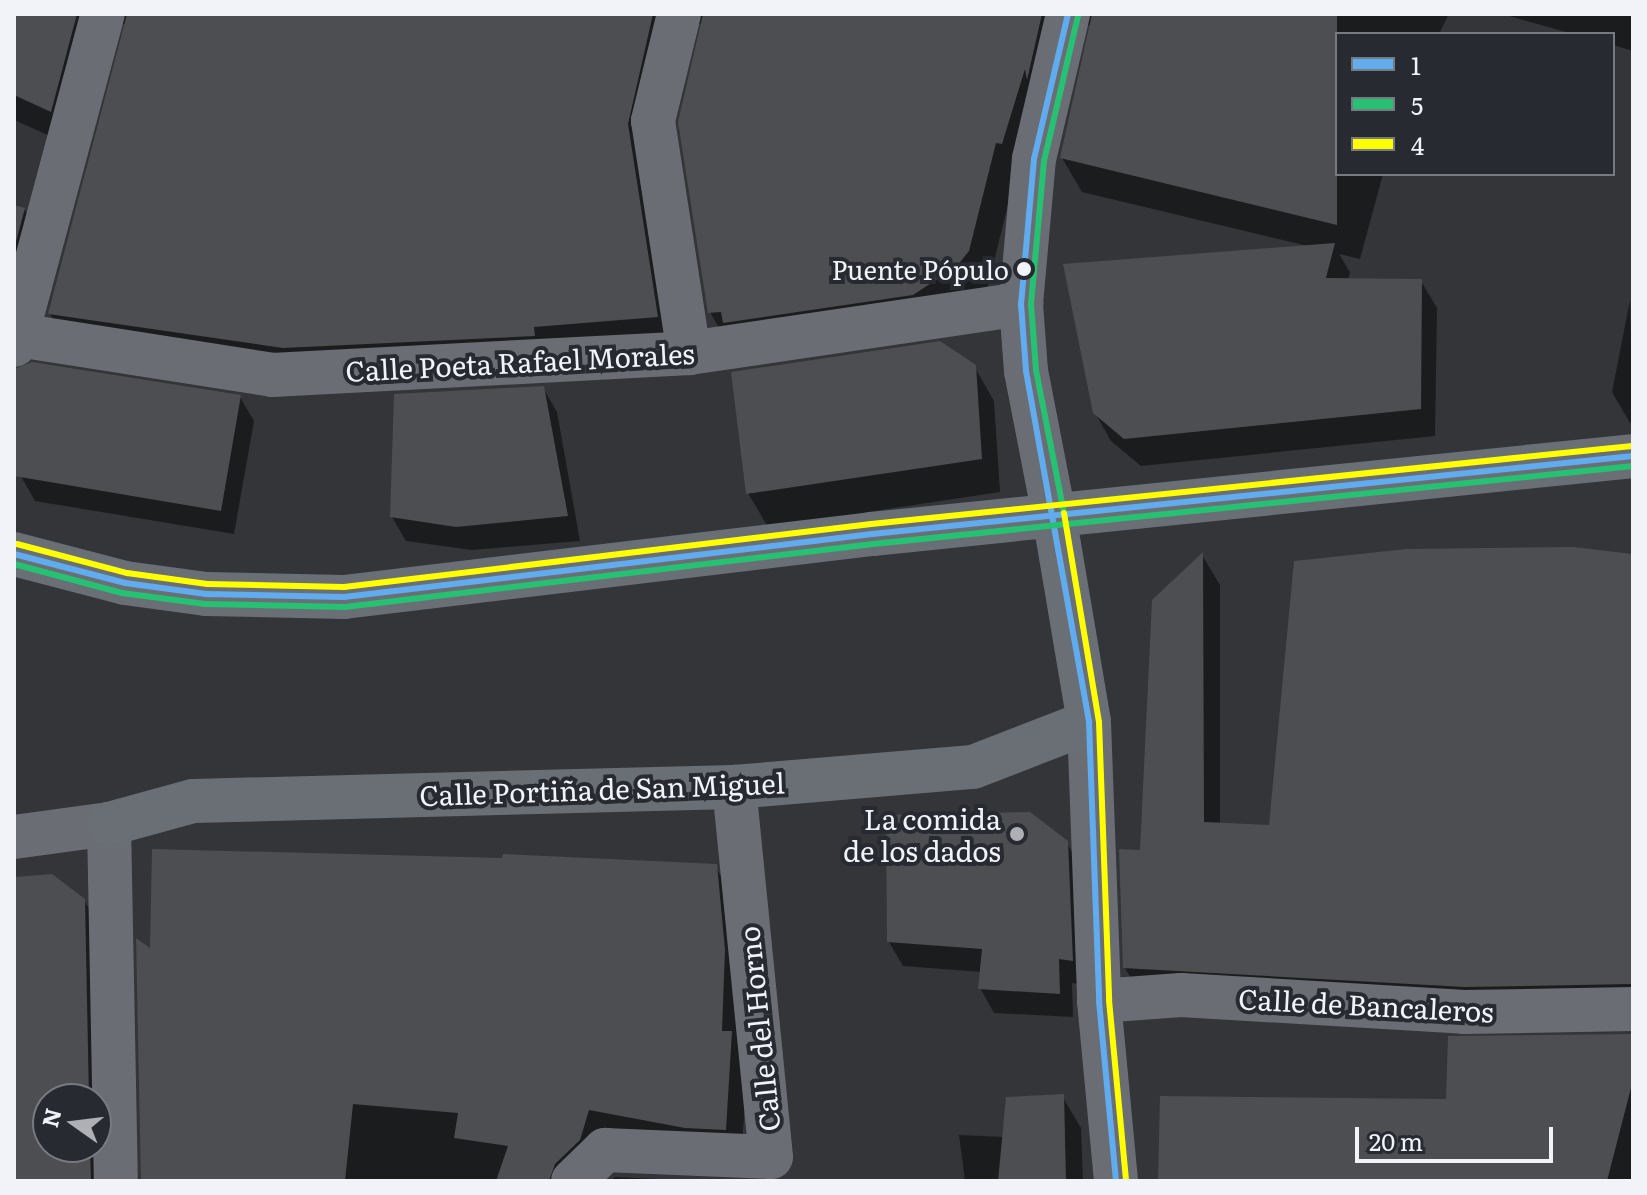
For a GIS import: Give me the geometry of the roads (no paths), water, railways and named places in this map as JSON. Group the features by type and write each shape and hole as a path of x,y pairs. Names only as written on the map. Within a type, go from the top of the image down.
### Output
{"main road":[{"path":"14,554 125,583 206,594 344,597 1054,515 1633,456"},
{"path":"1054,515 1089,722"},
{"name":"Calle Portiña de San Miguel","path":"109,824 193,801 734,787 973,767 1089,722"}],"street":[{"path":"16,340 103,14"},
{"path":"679,14 653,121 689,353"},
{"path":"1054,515 1026,371 1021,304 1034,159 1068,14"},
{"name":"Calle Poeta Rafael Morales","path":"16,340 272,375 689,353 1021,304"},
{"path":"1089,722 1099,1001 1116,1181"},
{"name":"Calle del Horno","path":"573,1181 605,1150 771,1157 734,787"},
{"path":"14,837 109,824 116,1181"},
{"name":"Calle de Bancaleros","path":"1099,1001 1181,995 1464,1012 1633,1009"}],"place":[{"name":"Puente Pópulo","path":"1024,269"},
{"name":"La comida de los dados","path":"1017,834"}]}
